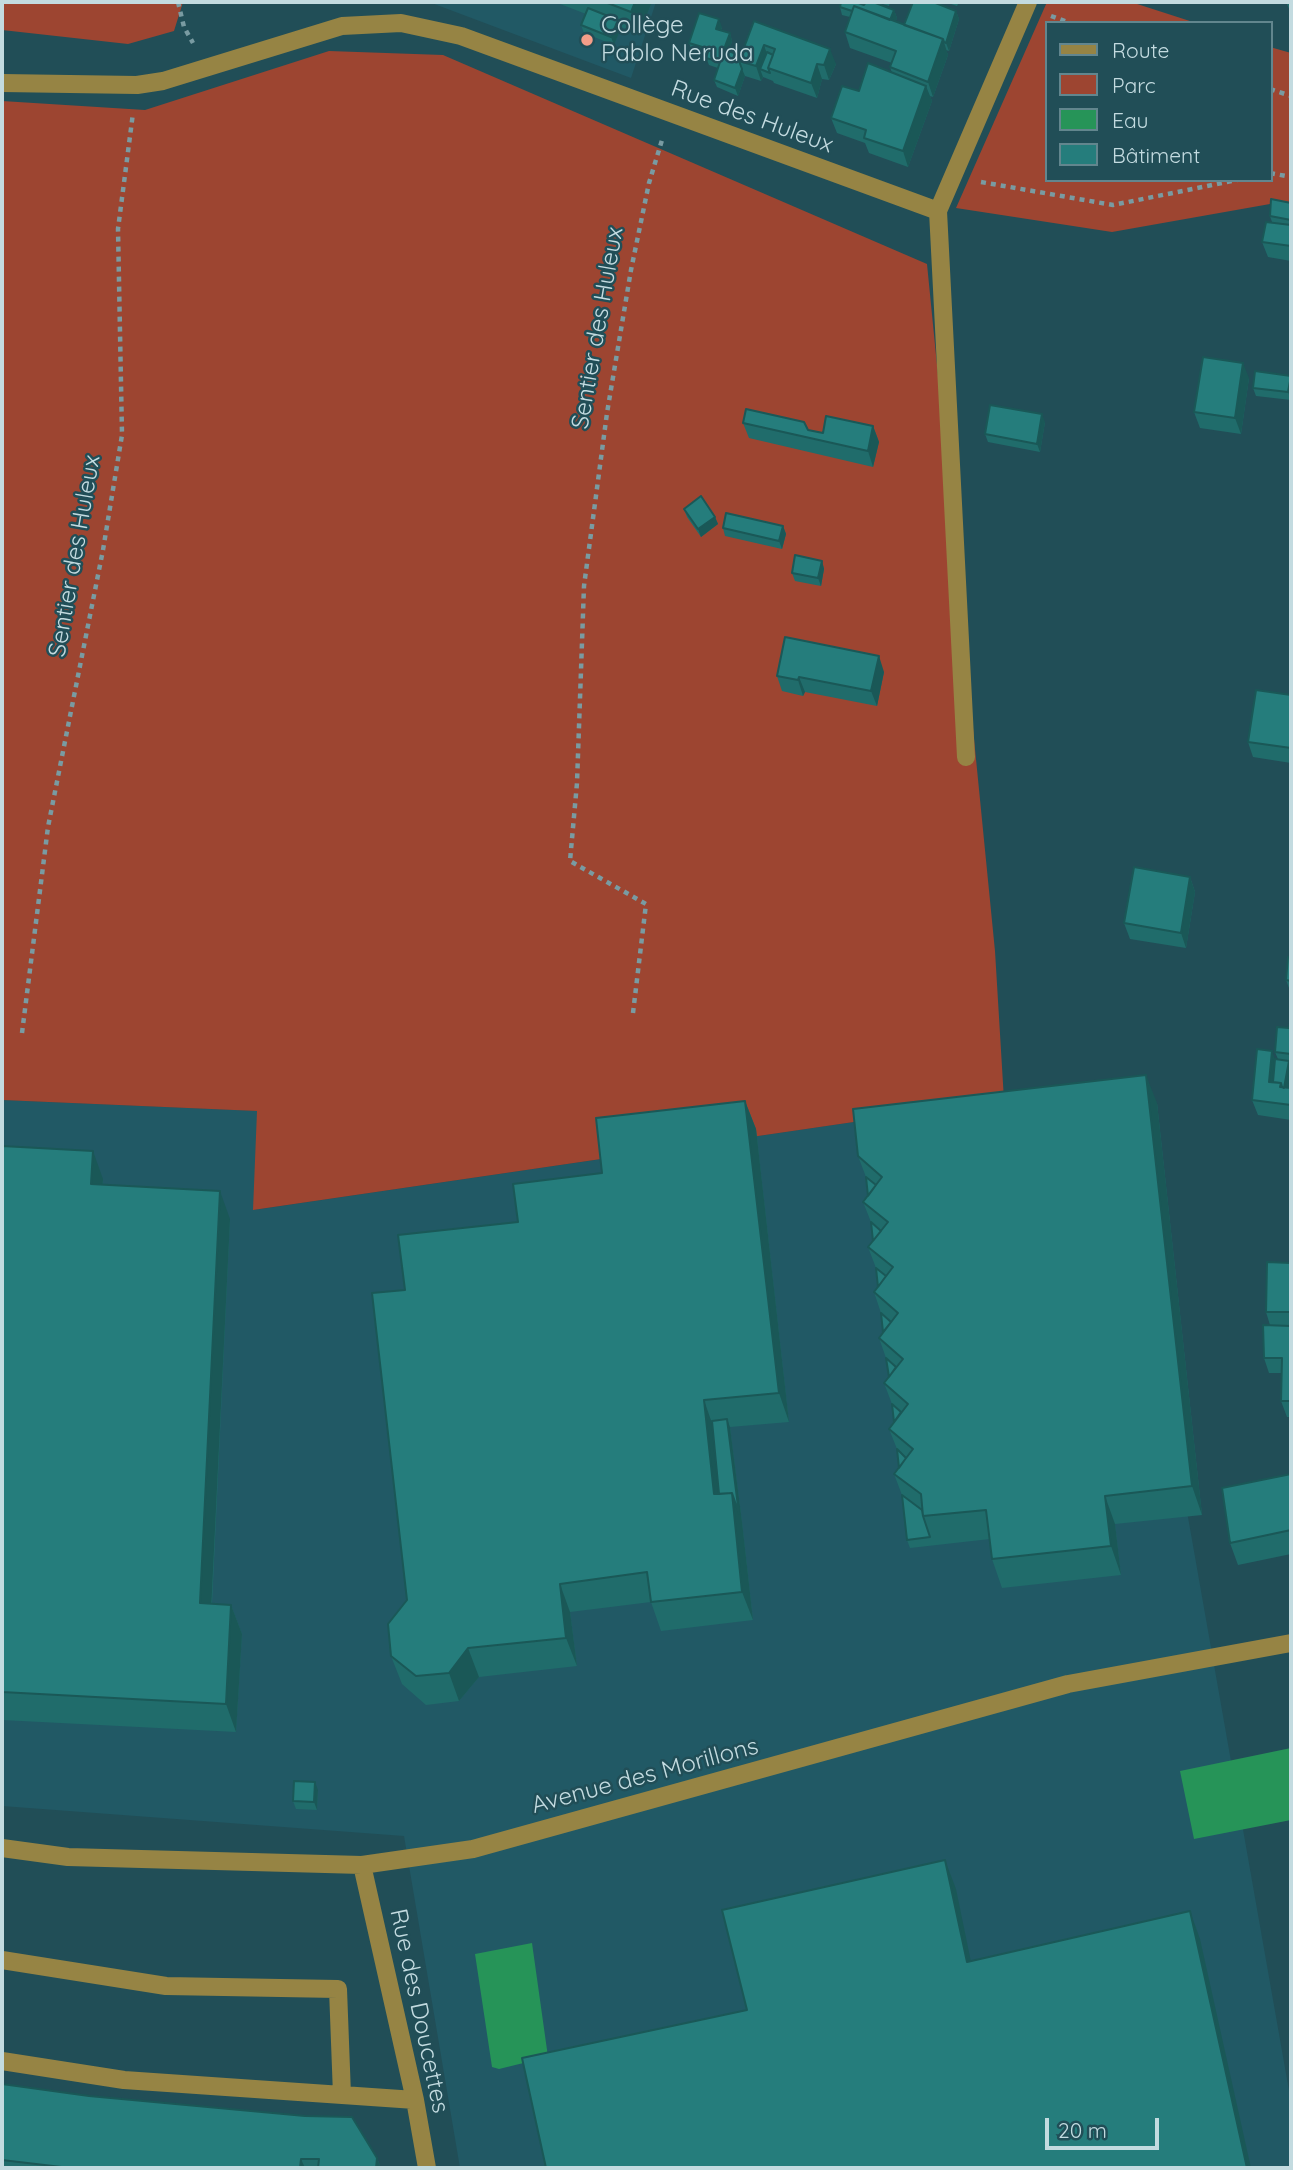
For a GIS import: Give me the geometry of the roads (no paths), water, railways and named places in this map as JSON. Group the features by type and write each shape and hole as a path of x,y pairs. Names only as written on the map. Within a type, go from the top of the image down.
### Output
{"street":[{"path":"967,757 938,211 1028,2"},
{"name":"Rue des Huleux","path":"2,83 137,85 163,81 342,26 401,23 461,36 938,211"},
{"name":"Avenue des Morillons","path":"2,1848 68,1857 362,1865 473,1849 1068,1684 1291,1643"},
{"name":"Rue des Doucettes","path":"362,1865 415,2100 427,2168"},
{"path":"2,1960 166,1986 338,1989 342,2095"},
{"path":"2,2061 124,2080 415,2100"}],"water":[{"path":"1291,1748 1291,1820 1194,1839 1180,1771"},
{"path":"532,1943 548,2057 499,2069 492,2067 475,1954"}],"place":[{"name":"Collège Pablo Neruda","path":"587,40"}]}
